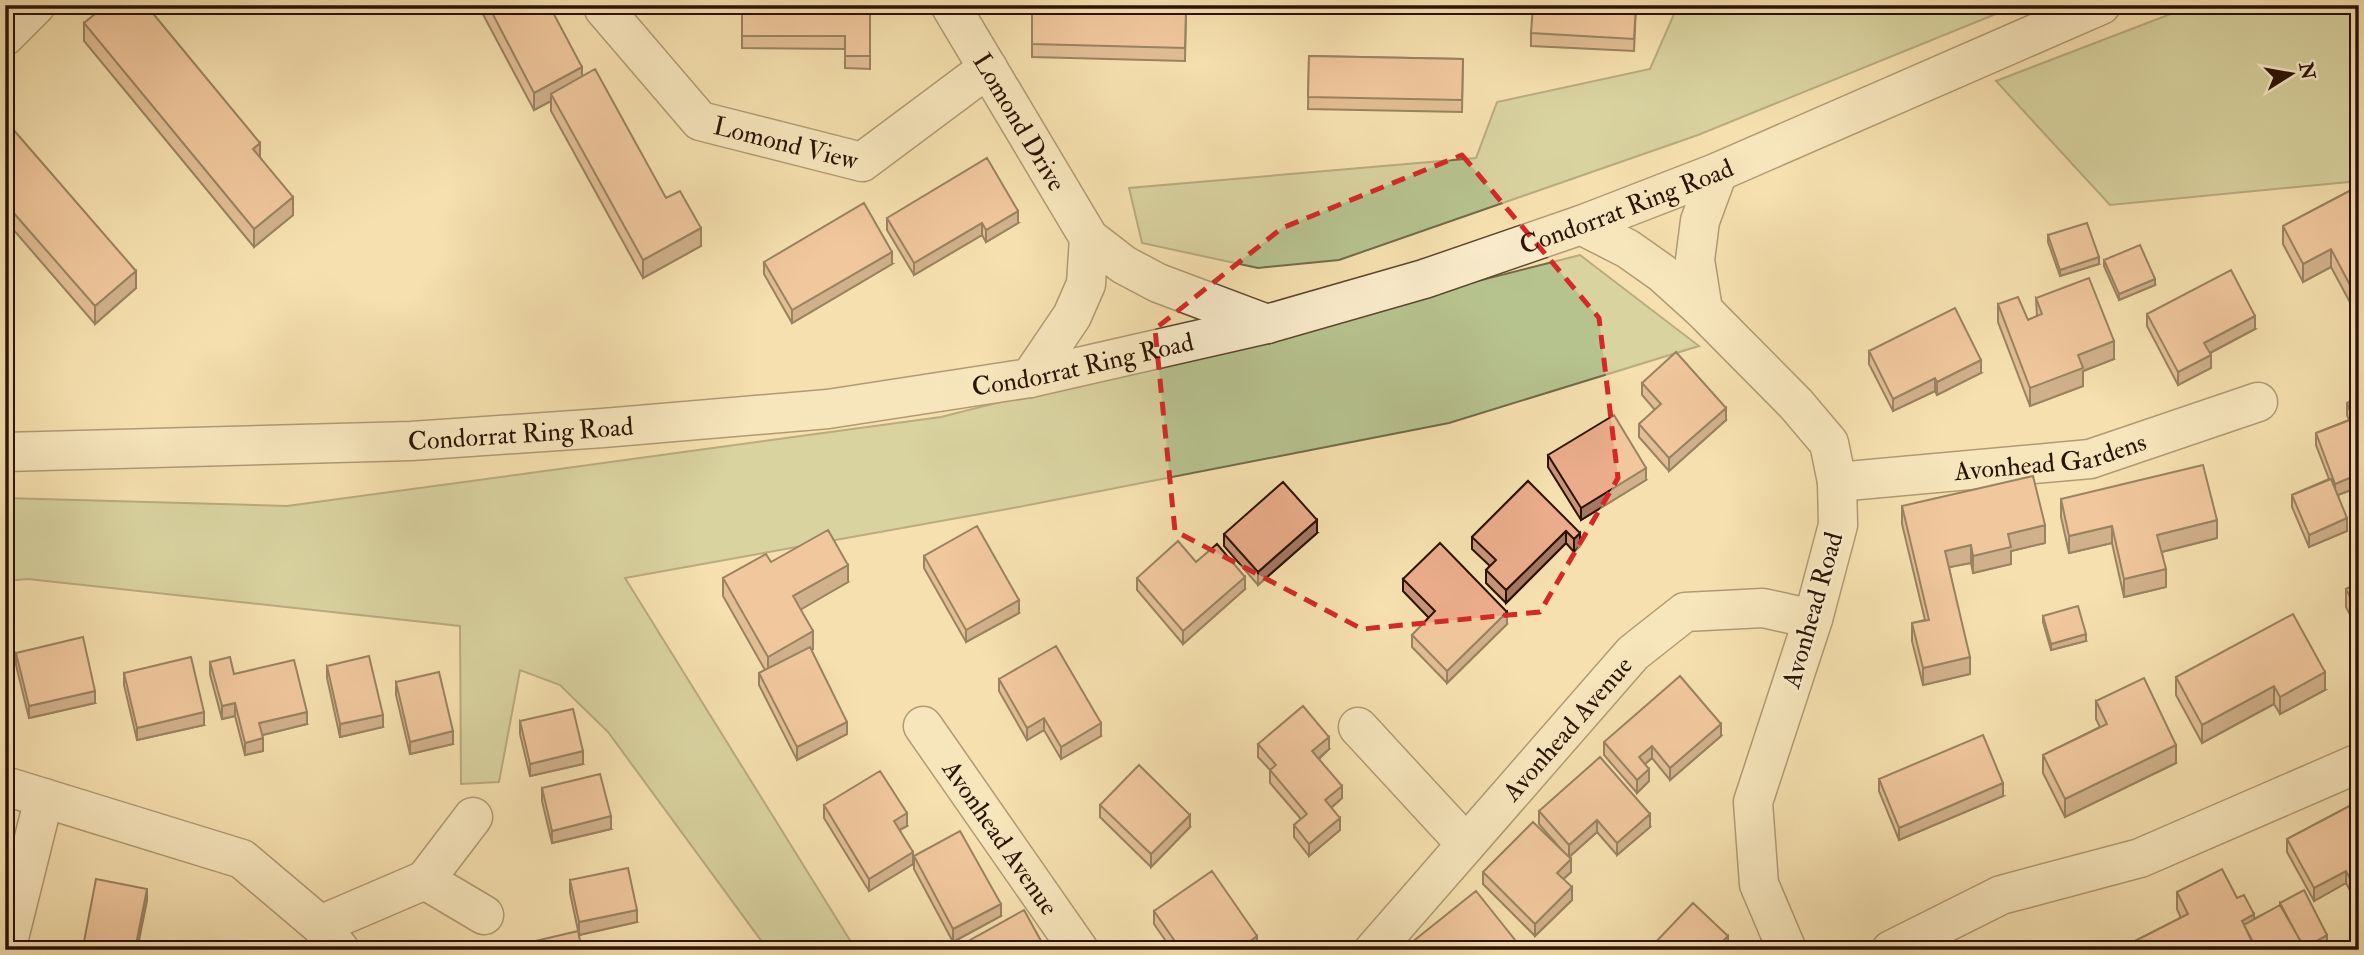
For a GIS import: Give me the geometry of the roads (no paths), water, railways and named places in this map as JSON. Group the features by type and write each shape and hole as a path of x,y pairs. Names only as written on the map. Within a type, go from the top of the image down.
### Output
{"street":[{"path":"5,36 36,5"},
{"name":"Lomond Drive","path":"950,5 1089,238"},
{"name":"Condorrat Ring Road","path":"9,448 411,441 603,428 828,409 1030,378 1267,324 1424,279 1581,225 1718,172 2101,5"},
{"name":"Lomond View","path":"604,9 700,121 862,162 988,68"},
{"path":"1703,310 1695,260 1700,221 1718,172"},
{"name":"Avonhead Road","path":"1581,225 1628,249 1662,273 1703,310 1796,404 1829,443 1837,482 1838,525 1812,619 1753,802 1759,884 1787,950"},
{"path":"1089,238 1124,265 1158,283 1267,324"},
{"path":"1030,378 1072,316 1086,284 1089,238"},
{"name":"Avonhead Gardens","path":"1837,482 2090,458 2258,402"},
{"name":"Avonhead Avenue","path":"1374,950 1633,653 1685,612 1763,608 1812,619"},
{"name":"Avonhead Avenue","path":"923,726 1079,950"},
{"path":"1358,727 1466,844"},
{"path":"1891,950 2001,895 2140,858 2359,763"},
{"path":"5,786 242,859 330,937 425,880 472,817"},
{"path":"6,950 44,798"},
{"path":"425,880 484,915"}]}
